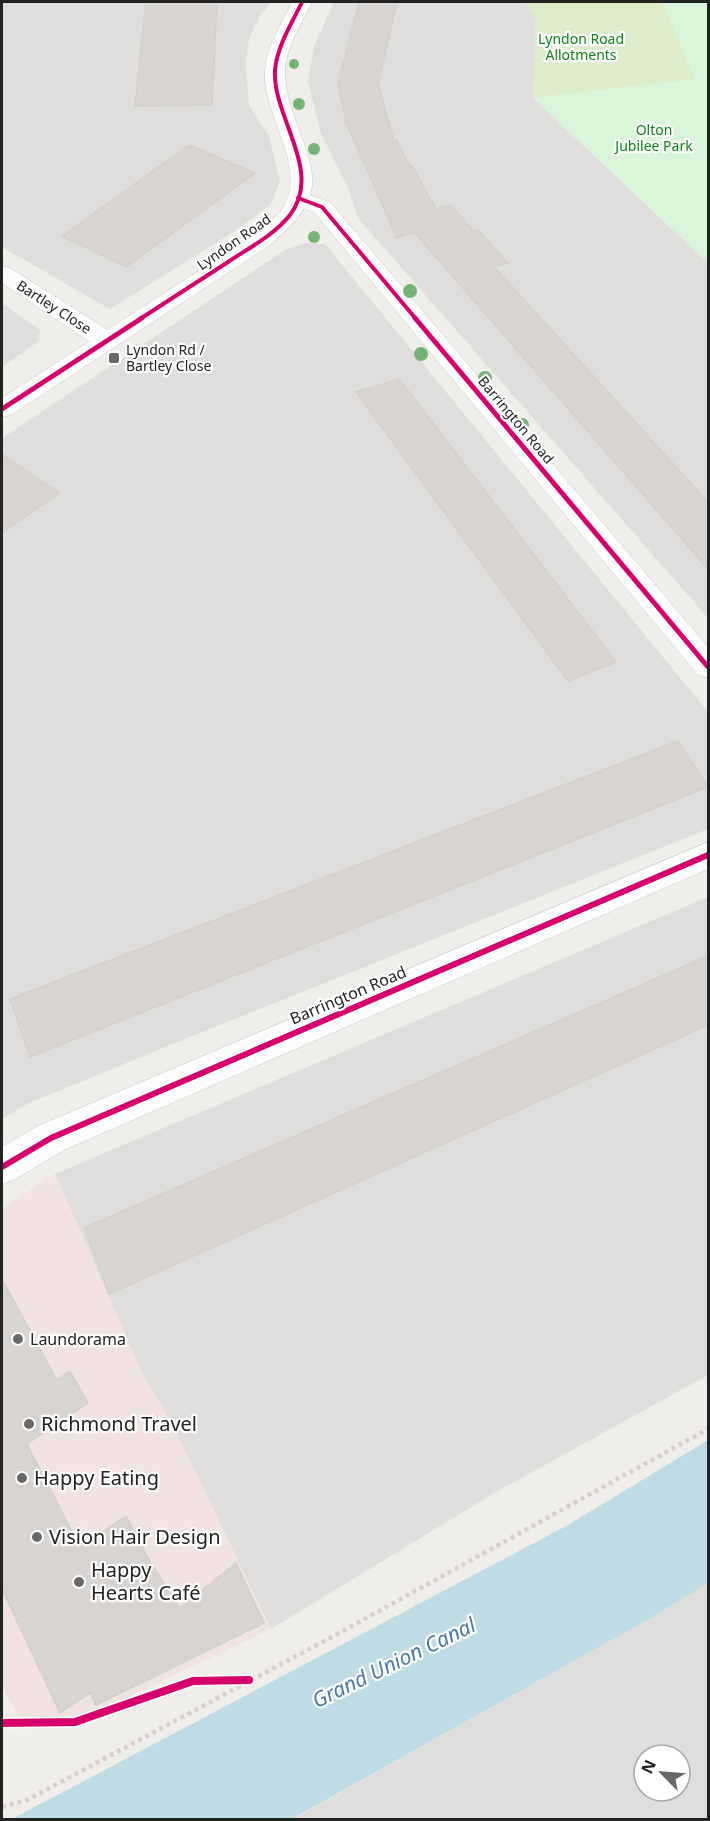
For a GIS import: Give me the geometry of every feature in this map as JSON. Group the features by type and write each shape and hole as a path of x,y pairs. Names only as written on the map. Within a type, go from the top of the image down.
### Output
{"street":[{"name":"Lyndon Road","path":"2,409 262,240 287,219 298,198 302,177 295,147 279,101 275,71 280,47 302,2"},
{"name":"Barrington Road","path":"298,198 322,207 708,667"},
{"name":"Bartley Close","path":"2,273 107,341"},
{"name":"Barrington Road","path":"2,1167 51,1138 708,855"}],"path":[{"path":"2,1808 27,1800 343,1632 708,1429"},
{"path":"238,1680 249,1680"}],"shaded area":[{"path":"2,2 271,2 260,16 249,39 246,63 249,106 269,136 280,182 270,205 235,231 110,309 2,247"},
{"path":"334,2 526,2 536,20 533,98 708,263 708,618 358,218 348,188 321,133 308,81 314,46"},
{"path":"306,243 325,244 708,712 708,829 29,1103 2,1119 2,438 285,250"},
{"path":"2,303 40,330 39,341 2,367"},
{"path":"708,897 708,1375 496,1492 271,1629 173,1426 141,1371 55,1174"},
{"path":"55,1174 141,1371 173,1426 271,1629 65,1727 24,1727 2,1686 2,1209"},
{"path":"708,1583 708,1819 292,1820 651,1618"}],"green space":[{"name":"Lyndon Road Allotments","path":"526,2 662,2 696,79 533,98 536,21"},
{"name":"Olton Jubilee Park","path":"662,2 708,2 708,263 533,98 695,79"}],"water":[{"name":"Grand Union Canal","path":"708,1440 708,1583 651,1618 292,1819 12,1819 568,1525"}],"building":[{"path":"146,2 217,2 212,105 135,106"},
{"path":"359,2 397,2 378,84 394,141 397,140 410,167 412,166 436,209 450,205 474,231 478,230 508,263 494,267 708,502 708,569 414,232 397,238 346,122 338,84"},
{"path":"189,145 255,173 126,267 62,236"},
{"path":"399,379 616,662 568,681 356,392"},
{"path":"2,454 59,493 2,533"},
{"path":"678,741 708,787 30,1057 10,999"},
{"path":"708,956 708,1025 109,1294 84,1228"},
{"path":"2,1279 57,1380 70,1371 88,1403 27,1444 80,1547 126,1516 152,1565 180,1608 236,1563 264,1623 96,1705 90,1693 60,1713 2,1589"}],"cycle path":[{"path":"2,409 262,240 292,212 300,196 299,160 280,105 275,70 282,43 302,2"},
{"path":"298,198 322,207 708,667"},
{"path":"2,1167 51,1138 708,855"},
{"path":"2,1723 75,1722 193,1681 249,1680"}],"place":[{"name":"Lyndon Rd / Bartley Close","path":"114,358"},
{"name":"Laundorama","path":"18,1339"},
{"name":"Richmond Travel","path":"29,1424"},
{"name":"Happy Eating","path":"22,1478"},
{"name":"Vision Hair Design","path":"37,1537"},
{"name":"Happy Hearts Café","path":"79,1582"}]}
